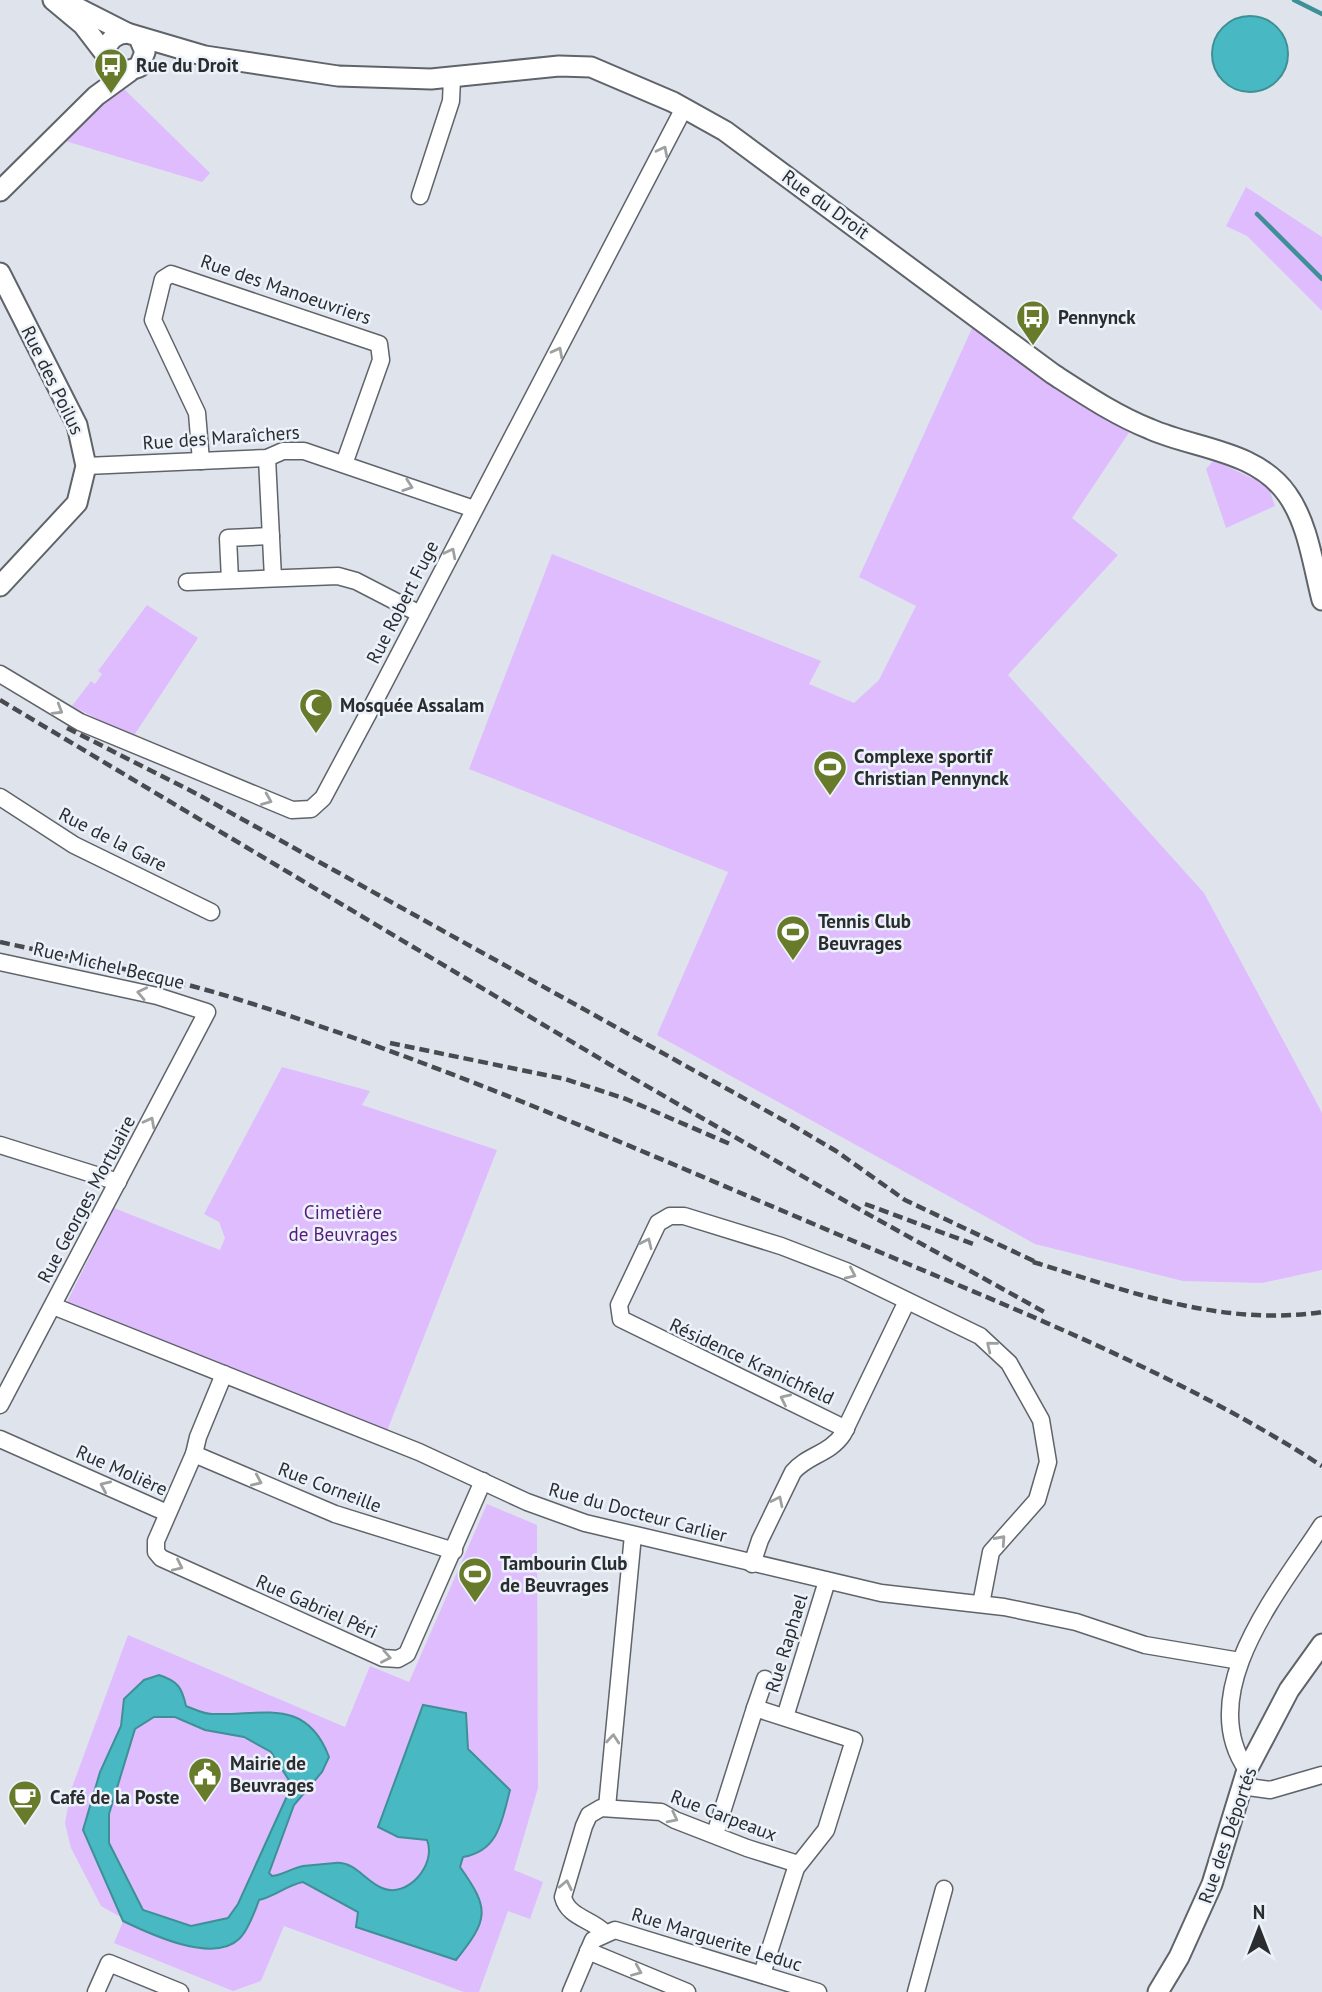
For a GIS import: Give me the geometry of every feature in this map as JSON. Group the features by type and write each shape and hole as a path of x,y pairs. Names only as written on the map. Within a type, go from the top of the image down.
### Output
{"street":[{"path":"53,0 83,25 117,71 133,70"},
{"name":"Rue du Droit","path":"60,0 94,14 133,36 205,56 330,75 452,78 579,66 611,74 684,108 732,135 1052,374 1089,398 1157,432 1244,460 1274,478 1297,509 1322,600"},
{"path":"0,191 96,96 133,70 145,55 133,36 112,38 105,80 96,96"},
{"name":"Rue du Droit","path":"133,70 176,57 205,56"},
{"path":"421,196 449,107 452,78"},
{"name":"Rue Robert Fuge","path":"0,674 80,722 162,758 292,810 301,811 315,807 323,798 684,108"},
{"name":"Rue des Poilus","path":"0,273 76,425 86,466 77,503 0,586"},
{"name":"Rue des Manoeuvriers","path":"201,461 197,413 153,320 163,279 171,274 379,344 381,360 344,464"},
{"name":"Rue des Maraîchers","path":"86,466 267,458 283,451 304,451 474,509"},
{"path":"267,458 273,578"},
{"path":"230,580 228,538 271,536"},
{"path":"187,582 338,576 420,614"},
{"name":"Rue de la Gare","path":"0,797 74,845 211,912"},
{"name":"Rue Michel Becque","path":"0,962 157,996 207,1012"},
{"name":"Rue Georges Mortuaire","path":"0,1405 207,1012"},
{"path":"0,1145 118,1182"},
{"name":"Résidence Kranichfeld","path":"684,1216 802,1254 907,1301 846,1429 623,1322 619,1315 619,1305 653,1230 666,1218 684,1216"},
{"path":"907,1301 979,1336 999,1351 1034,1405 1046,1436 1048,1462 1043,1486 1029,1511 991,1552 981,1604"},
{"name":"Rue du Docteur Carlier","path":"53,1306 419,1452 564,1517 752,1564 888,1594 981,1604 1076,1622 1153,1647 1240,1661"},
{"name":"Rue Molière","path":"0,1439 167,1513 194,1454 198,1437 224,1374"},
{"path":"752,1564 760,1540 793,1472 801,1463 833,1447 846,1429"},
{"name":"Rue Corneille","path":"194,1454 335,1514 454,1551"},
{"name":"Rue Gabriel Péri","path":"167,1513 155,1545 161,1558 387,1659 407,1654 483,1482"},
{"path":"1322,1525 1251,1637 1240,1661 1232,1697 1232,1733 1244,1778 1270,1790 1322,1775"},
{"path":"571,1992 593,1940 604,1932 597,1925 572,1913 563,1897 586,1820 597,1809 607,1807 633,1535"},
{"name":"Rue Raphael","path":"785,1717 827,1581"},
{"name":"Rue des Déportés","path":"1158,1992 1180,1957 1212,1884 1244,1778 1289,1689 1322,1644"},
{"path":"715,1834 765,1679"},
{"path":"755,1708 855,1740 826,1830 798,1864 766,1981"},
{"name":"Rue Carpeaux","path":"607,1807 661,1812 678,1822 798,1864"},
{"path":"916,1992 944,1889"},
{"name":"Rue Marguerite Leduc","path":"604,1932 627,1932 766,1981 818,1992"},
{"path":"588,1951 687,1992"},
{"path":"96,1992 109,1963 170,1990"}],"green space":[{"path":"121,86 210,173 202,182 62,140"},
{"path":"1246,187 1322,237 1322,311 1247,236 1226,226"},
{"name":"Complexe sportif Christian Pennynck","path":"973,326 1130,431 1072,518 1118,555 1008,675 1204,893 1311,1092 1322,1113 1322,1270 1262,1283 1183,1281 1035,1244 657,1035 728,872 469,769 552,554 821,661 809,684 854,703 879,680 916,606 859,577"},
{"path":"1214,460 1268,486 1275,506 1226,528 1206,469"},
{"path":"147,605 198,638 133,737 72,706 91,681 95,684 102,674 98,671"},
{"name":"Cimetière de Beuvrages","path":"282,1067 370,1091 362,1105 497,1150 387,1431 67,1302 114,1208 220,1250 225,1238 219,1222 204,1214"},
{"path":"487,1504 537,1525 538,1788 514,1870 543,1882 530,1919 508,1911 479,1992 464,1992 284,1926 261,1981 233,1991 114,1943 124,1919 101,1906 71,1848 65,1823 71,1790 128,1635 345,1727 370,1666 409,1682"}],"water":[{"path":"1258,16 1271,22 1282,33 1288,46 1286,69 1271,86 1258,92 1242,92 1229,86 1214,69 1212,46 1218,33 1235,18"},
{"path":"159,1675 171,1680 181,1690 186,1706 206,1713 281,1713 308,1725 329,1757 322,1772 294,1805 269,1873 272,1876 303,1866 342,1863 354,1868 376,1885 392,1890 401,1889 418,1878 428,1860 427,1840 398,1837 378,1827 423,1705 466,1713 468,1749 510,1790 501,1823 492,1841 475,1854 463,1857 460,1867 477,1893 482,1914 475,1934 456,1960 356,1927 358,1912 303,1882 259,1900 245,1931 228,1946 214,1949 181,1944 123,1921 83,1830 100,1772 121,1726 124,1699 144,1680","holes":["154,1717 175,1717 205,1730 244,1737 271,1752 292,1785 238,1904 228,1918 191,1926 143,1910 109,1843 109,1814 135,1729"]}],"waterway":[{"path":"1294,0 1322,14"},
{"path":"1257,214 1322,279"}],"railway":[{"path":"0,700 614,1067 866,1213 1046,1313"},
{"path":"67,728 197,794 792,1125 836,1151 905,1200 1040,1264"},
{"path":"0,942 208,990 314,1024 465,1079 1085,1340 1206,1399 1322,1466"},
{"path":"390,1043 565,1079 626,1099 730,1144"},
{"path":"865,1204 973,1244"},
{"path":"1033,1262 1140,1295 1211,1310 1248,1315 1322,1312"}],"place":[{"name":"Rue du Droit","path":"111,95"},
{"name":"Pennynck","path":"1033,347"},
{"name":"Mosquée Assalam","path":"316,735"},
{"name":"Complexe sportif Christian Pennynck","path":"830,797"},
{"name":"Tennis Club Beuvrages","path":"793,962"},
{"name":"Tambourin Club de Beuvrages","path":"475,1604"},
{"name":"Mairie de Beuvrages","path":"205,1804"},
{"name":"Café de la Poste","path":"25,1827"}]}
